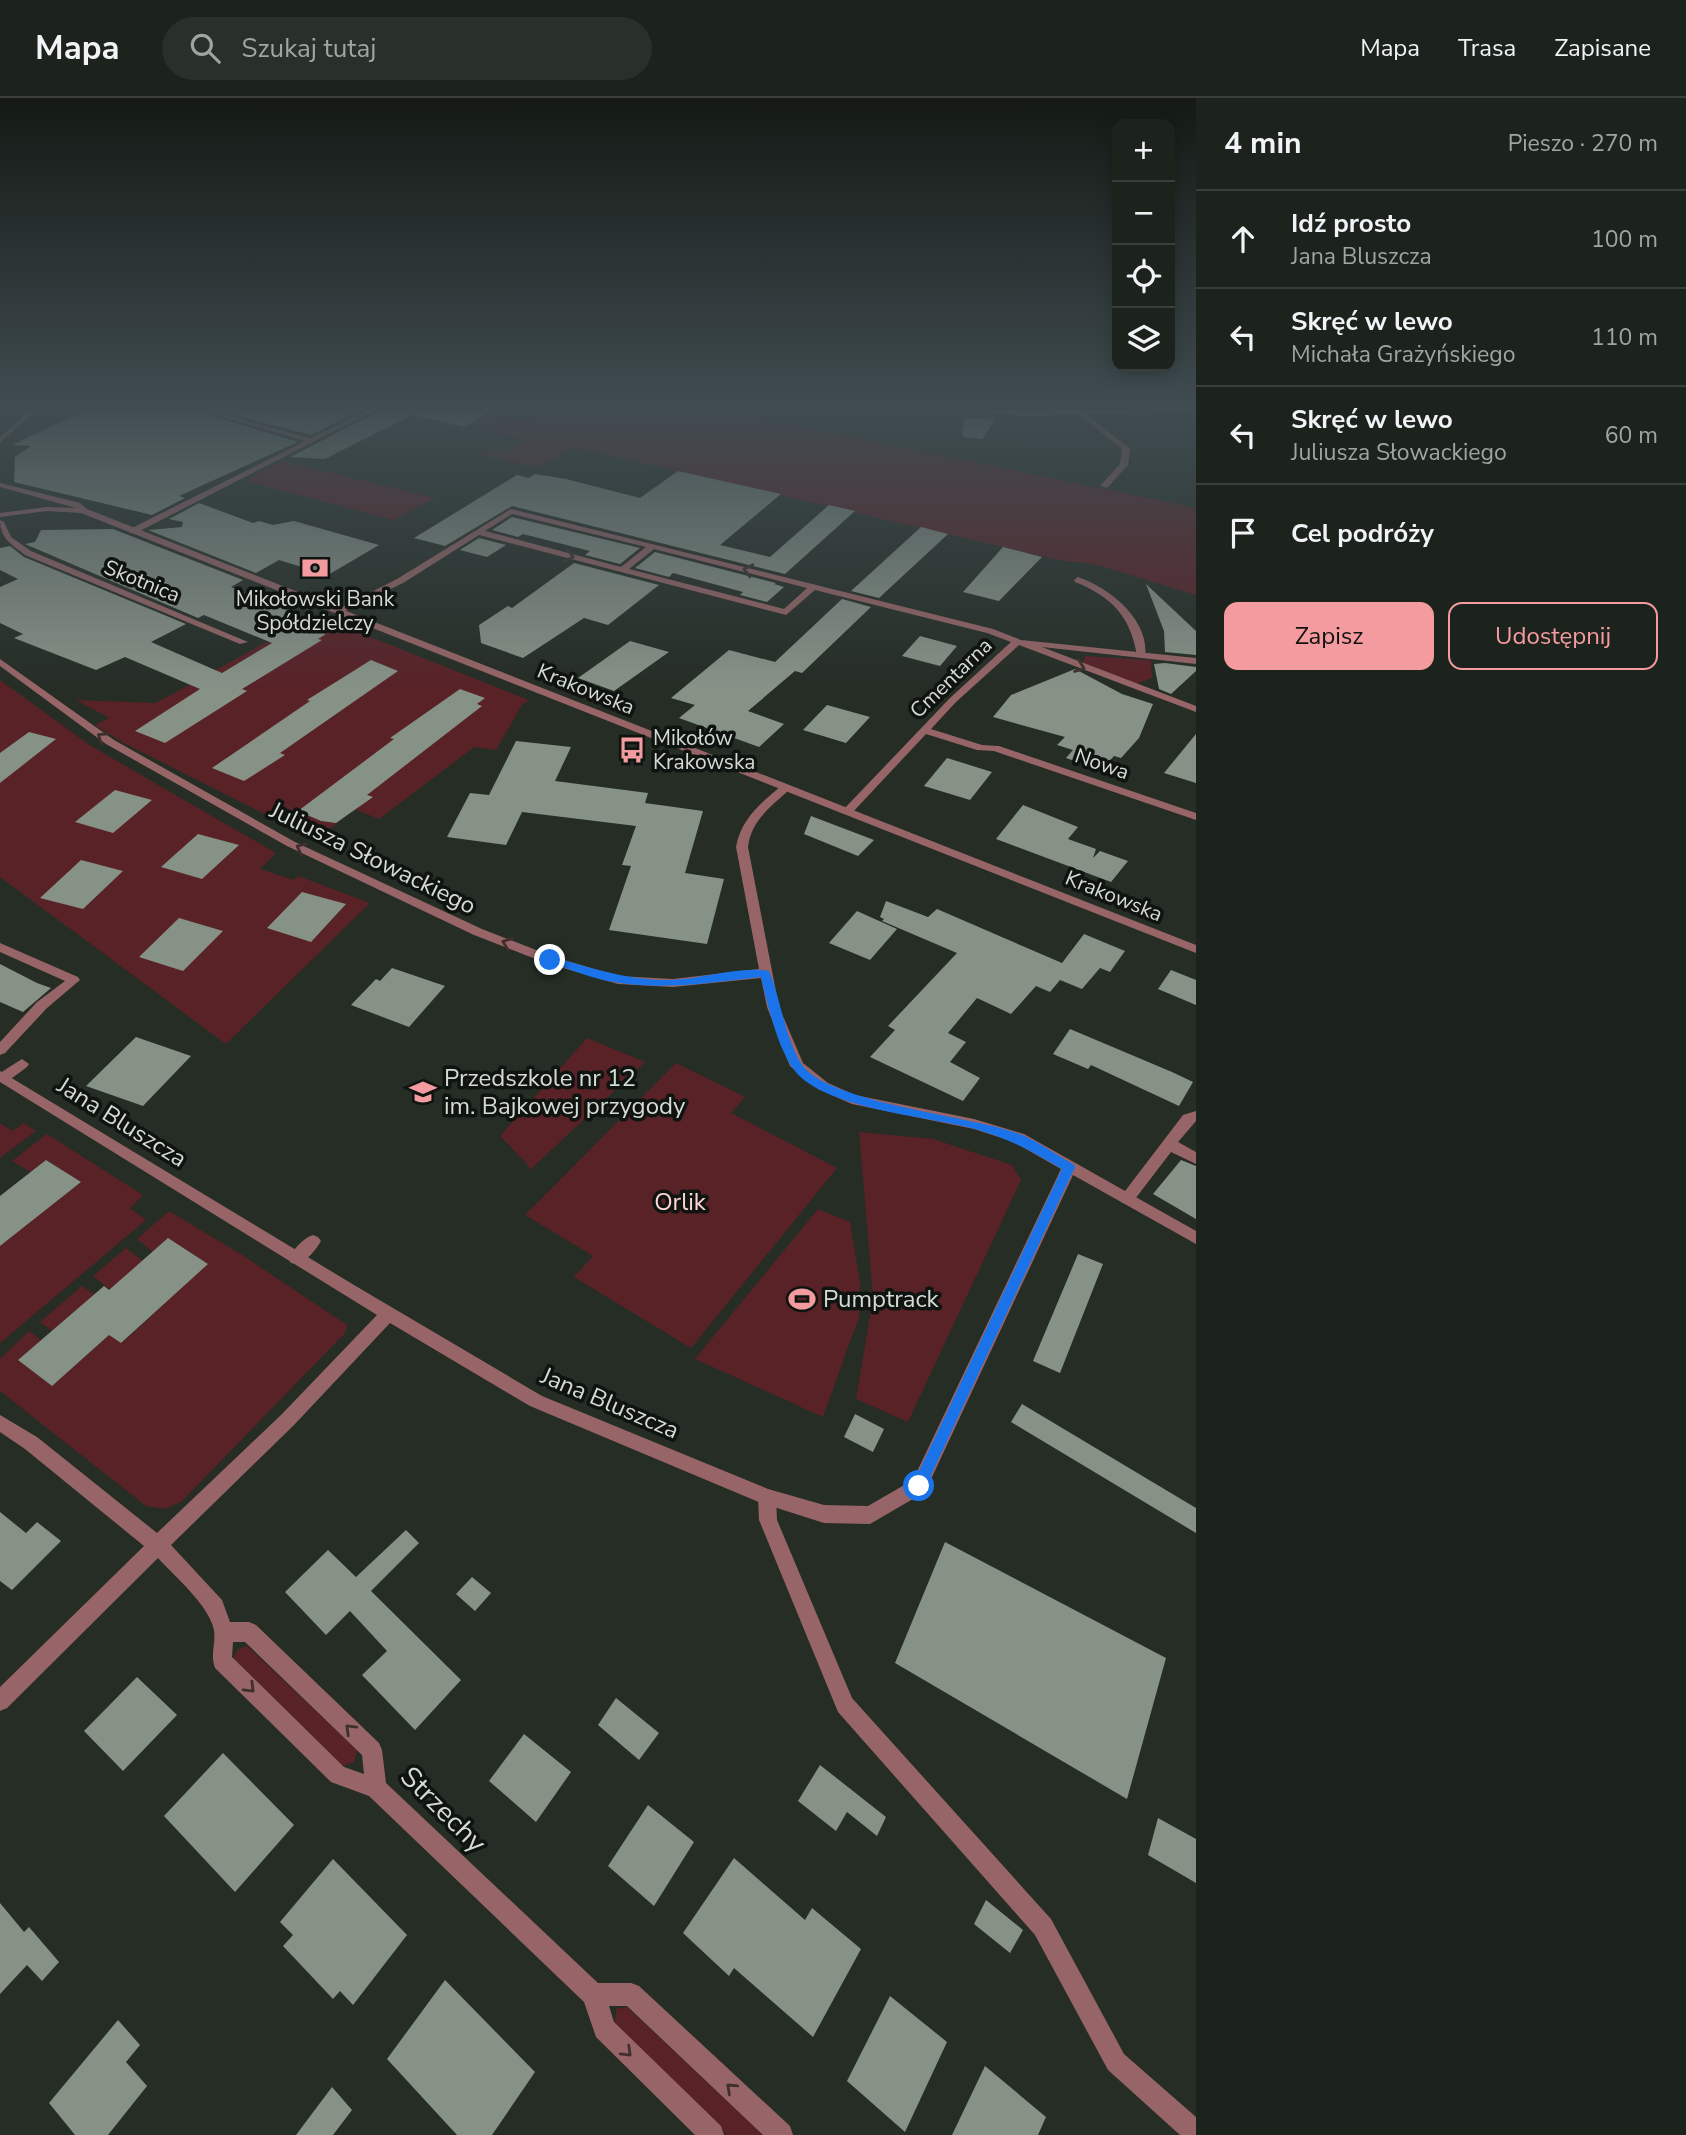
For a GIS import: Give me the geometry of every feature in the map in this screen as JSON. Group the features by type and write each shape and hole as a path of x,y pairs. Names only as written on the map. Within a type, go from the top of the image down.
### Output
{"street":[{"path":"0,514 12,499"},
{"name":"Krakowska","path":"61,499 133,531 1196,949"},
{"path":"133,531 195,499"},
{"path":"0,514 47,509 84,511"},
{"path":"338,611 400,581 511,511 990,631 1196,709"},
{"name":"Skotnica","path":"0,522 8,538 28,553 243,642"},
{"path":"479,532 786,612 814,586"},
{"path":"622,570 653,546"},
{"path":"1078,580 1093,585 1122,610 1135,628 1142,655"},
{"name":"Cmentarna","path":"847,811 928,726 1017,642 1196,661"},
{"name":"Juliusza Słowackiego","path":"0,662 110,743 290,844 478,932 550,960 618,980 673,983 765,973"},
{"name":"Nowa","path":"928,726 981,748 995,748 1196,817"},
{"path":"785,788 748,825 742,835 742,847 773,1007 797,1066 823,1086 852,1099 974,1124 1019,1138 1196,1238"},
{"path":"0,947 74,980 41,1005 0,1049"},
{"path":"2,1077 22,1064"},
{"name":"Jana Bluszcza","path":"2,1077 296,1259 536,1401 767,1497 824,1514 870,1515 919,1486 1069,1167"},
{"path":"1127,1199 1188,1119 1196,1116"},
{"path":"1169,1144 1196,1158"},
{"path":"296,1259 313,1241"},
{"path":"0,1701 352,1355 388,1314"},
{"path":"0,1423 31,1443 159,1546 215,1606 224,1632 222,1661 338,1775 376,1788"},
{"path":"767,1497 768,1520 845,1705 1043,1927 1116,2062 1196,2133"},
{"name":"Strzechy","path":"224,1632 249,1632 372,1750 376,1788 594,1995"},
{"path":"712,2135 604,2029 594,1995 631,1994 781,2135"}],"green space":[{"path":"314,499 433,499 394,520"},
{"path":"797,499 1153,499 1196,508 1196,595 1094,564 1059,560"},
{"path":"315,615 529,700 522,705 496,750 474,747 379,819 349,807 352,811 316,840 122,742 95,725 109,718 76,700 156,703"},
{"path":"1085,656 1151,660 1152,678 1133,685 1083,663"},
{"path":"0,680 91,746 276,853 260,869 294,880 298,876 370,903 226,1044 0,877"},
{"path":"587,1038 645,1062 530,1170 500,1136"},
{"name":"Orlik","path":"676,1063 745,1097 731,1113 837,1168 691,1348 574,1277 593,1256 525,1215"},
{"path":"0,1123 13,1131 23,1123 36,1131 0,1158"},
{"path":"859,1132 933,1139 1012,1165 1021,1180 908,1422 856,1399 873,1297"},
{"path":"47,1134 143,1195 130,1208 146,1220 0,1343 0,1246 80,1182 47,1160 30,1172 12,1161"},
{"name":"Pumptrack","path":"818,1209 850,1222 860,1282 859,1317 823,1417 695,1359"},
{"path":"169,1211 244,1256 347,1325 346,1332 181,1502 164,1509 146,1506 0,1391 0,1359 29,1331 41,1340 18,1360 52,1386 109,1335 122,1343 207,1264 168,1239 153,1252 137,1239"},
{"path":"126,1248 143,1261 110,1290 93,1276"},
{"path":"82,1286 100,1298 81,1315 75,1311 52,1331 40,1322"},
{"path":"247,1646 357,1750 354,1762 343,1766 233,1658 238,1649"},
{"path":"627,2007 763,2135 727,2135 615,2025 616,2009"}],"building":[{"path":"85,499 183,499 152,515"},
{"path":"478,499 775,499 720,545 770,557 829,505 855,511 785,574 512,506 445,546 414,538"},
{"path":"199,503 253,523 259,521 273,525 294,521 379,545 328,575 279,560 256,573 148,530 182,527 183,522 169,519"},
{"path":"512,517 640,548 620,564 585,555 590,551 523,534 518,537 492,530"},
{"path":"921,527 948,534 879,598 851,591"},
{"path":"113,529 243,580 231,587 297,613 284,619 326,634 318,639 322,640 242,689 247,691 165,743 135,731 200,689 125,657 96,670 14,638 23,634 0,623 0,587 18,579 0,570 0,548 10,546 24,557 186,624 151,642 222,673 272,643 204,615 198,618 25,544 35,542 41,530"},
{"path":"479,538 506,545 487,557 460,550"},
{"path":"1003,547 1042,557 999,601 963,592"},
{"path":"655,552 784,587 767,602 740,595 743,592 673,573 669,577 635,568"},
{"path":"574,563 659,585 608,625 584,618 523,658 481,643 479,625 508,606 512,608"},
{"path":"1146,584 1196,631 1196,655 1165,652 1164,631"},
{"path":"842,599 871,607 802,673 795,671 748,711 784,724 759,747 679,718 695,705 671,698 729,650 775,662"},
{"path":"920,636 957,646 940,666 902,656"},
{"path":"630,641 669,652 614,691 578,678"},
{"path":"371,660 398,671 280,753 285,755 244,781 212,768 310,701 307,700"},
{"path":"1154,664 1196,667 1196,671 1171,694 1159,689"},
{"path":"1075,669 1122,694 1153,704 1139,738 1121,758 1114,756 1101,770 1066,758 1073,750 1057,745 1065,737 993,717 1011,695"},
{"path":"460,689 485,698 477,704 482,706 367,795 373,797 336,823 321,821 298,811 394,739 390,738"},
{"path":"827,705 870,717 846,743 803,730"},
{"path":"29,732 56,739 0,783 0,753"},
{"path":"1196,734 1196,783 1164,773"},
{"path":"516,741 571,747 555,781 648,793 645,803 703,811 685,873 724,879 707,944 609,930 631,866 622,865 636,826 522,812 506,845 447,837 470,793 489,795"},
{"path":"947,758 992,772 970,800 924,786"},
{"path":"115,790 152,800 113,833 75,822"},
{"path":"1023,805 1078,827 1068,839 1096,849 1093,858 1100,851 1128,861 1111,882 996,839"},
{"path":"811,816 874,840 858,856 804,834"},
{"path":"198,834 239,845 202,879 161,867"},
{"path":"81,860 123,871 83,909 40,898"},
{"path":"302,892 346,904 311,942 267,928"},
{"path":"886,901 928,917 937,909 1062,963 1084,934 1125,951 1110,972 1100,968 1082,989 1060,980 1050,992 1036,986 1011,1014 977,998 948,1033 966,1042 950,1062 980,1078 963,1101 870,1057 895,1030 888,1026 957,953 882,921 884,919 880,917"},
{"path":"857,911 897,929 870,960 829,943"},
{"path":"179,918 223,931 183,971 139,957"},
{"path":"0,964 51,988 23,1012 0,1002"},
{"path":"392,968 445,986 409,1027 351,1005 376,979 380,981"},
{"path":"1171,970 1196,980 1196,1005 1158,989"},
{"path":"1070,1029 1193,1082 1179,1106 1091,1065 1088,1069 1053,1054"},
{"path":"136,1037 191,1056 143,1106 86,1086"},
{"path":"46,1160 81,1182 0,1246 0,1196"},
{"path":"1181,1160 1196,1166 1196,1219 1153,1194"},
{"path":"168,1238 208,1264 121,1343 109,1335 52,1386 18,1360 104,1286 109,1290"},
{"path":"1078,1254 1103,1264 1060,1373 1033,1361"},
{"path":"1022,1404 1196,1508 1196,1533 1011,1422"},
{"path":"855,1414 884,1429 873,1452 844,1437"},
{"path":"0,1512 26,1533 37,1522 61,1541 12,1590 0,1581"},
{"path":"406,1530 419,1543 371,1591 461,1680 415,1730 362,1675 387,1651 350,1611 326,1635 285,1592 328,1550 356,1577"},
{"path":"945,1542 1166,1658 1127,1799 895,1663"},
{"path":"472,1577 491,1593 475,1611 456,1594"},
{"path":"137,1677 177,1715 123,1771 84,1731"},
{"path":"616,1698 659,1733 639,1760 598,1725"},
{"path":"524,1734 571,1772 536,1822 489,1781"},
{"path":"223,1753 294,1825 235,1892 164,1816"},
{"path":"820,1765 886,1817 877,1836 847,1812 836,1831 798,1801"},
{"path":"648,1805 694,1842 654,1906 608,1866"},
{"path":"1158,1818 1196,1839 1196,1883 1148,1855"},
{"path":"734,1858 805,1920 812,1908 861,1949 813,2037 734,1968 729,1976 683,1933"},
{"path":"333,1859 407,1935 353,2005 340,1991 333,1999 283,1946 293,1935 280,1922"},
{"path":"986,1900 1023,1930 1010,1953 974,1924"},
{"path":"0,1903 24,1932 29,1927 59,1962 42,1981 27,1965 0,1994"},
{"path":"445,1980 535,2072 492,2135 457,2135 387,2059"},
{"path":"890,1996 947,2042 905,2132 847,2081"},
{"path":"118,2020 140,2045 126,2062 147,2086 108,2135 75,2135 49,2103"},
{"path":"985,2066 1046,2117 1038,2135 952,2135"},
{"path":"332,2087 352,2110 333,2135 296,2135"}],"place":[{"name":"Mikołowski Bank Spółdzielczy","path":"315,568"},
{"name":"Mikołów Krakowska","path":"632,750"},
{"name":"Przedszkole nr 12 im. Bajkowej przygody","path":"423,1092"},
{"name":"Pumptrack","path":"802,1299"}],"route":[{"path":"550,960 618,980 645,982 673,983 765,973 773,1007 797,1066 823,1086 852,1099 974,1124 1019,1138 1069,1167 919,1486"}]}
